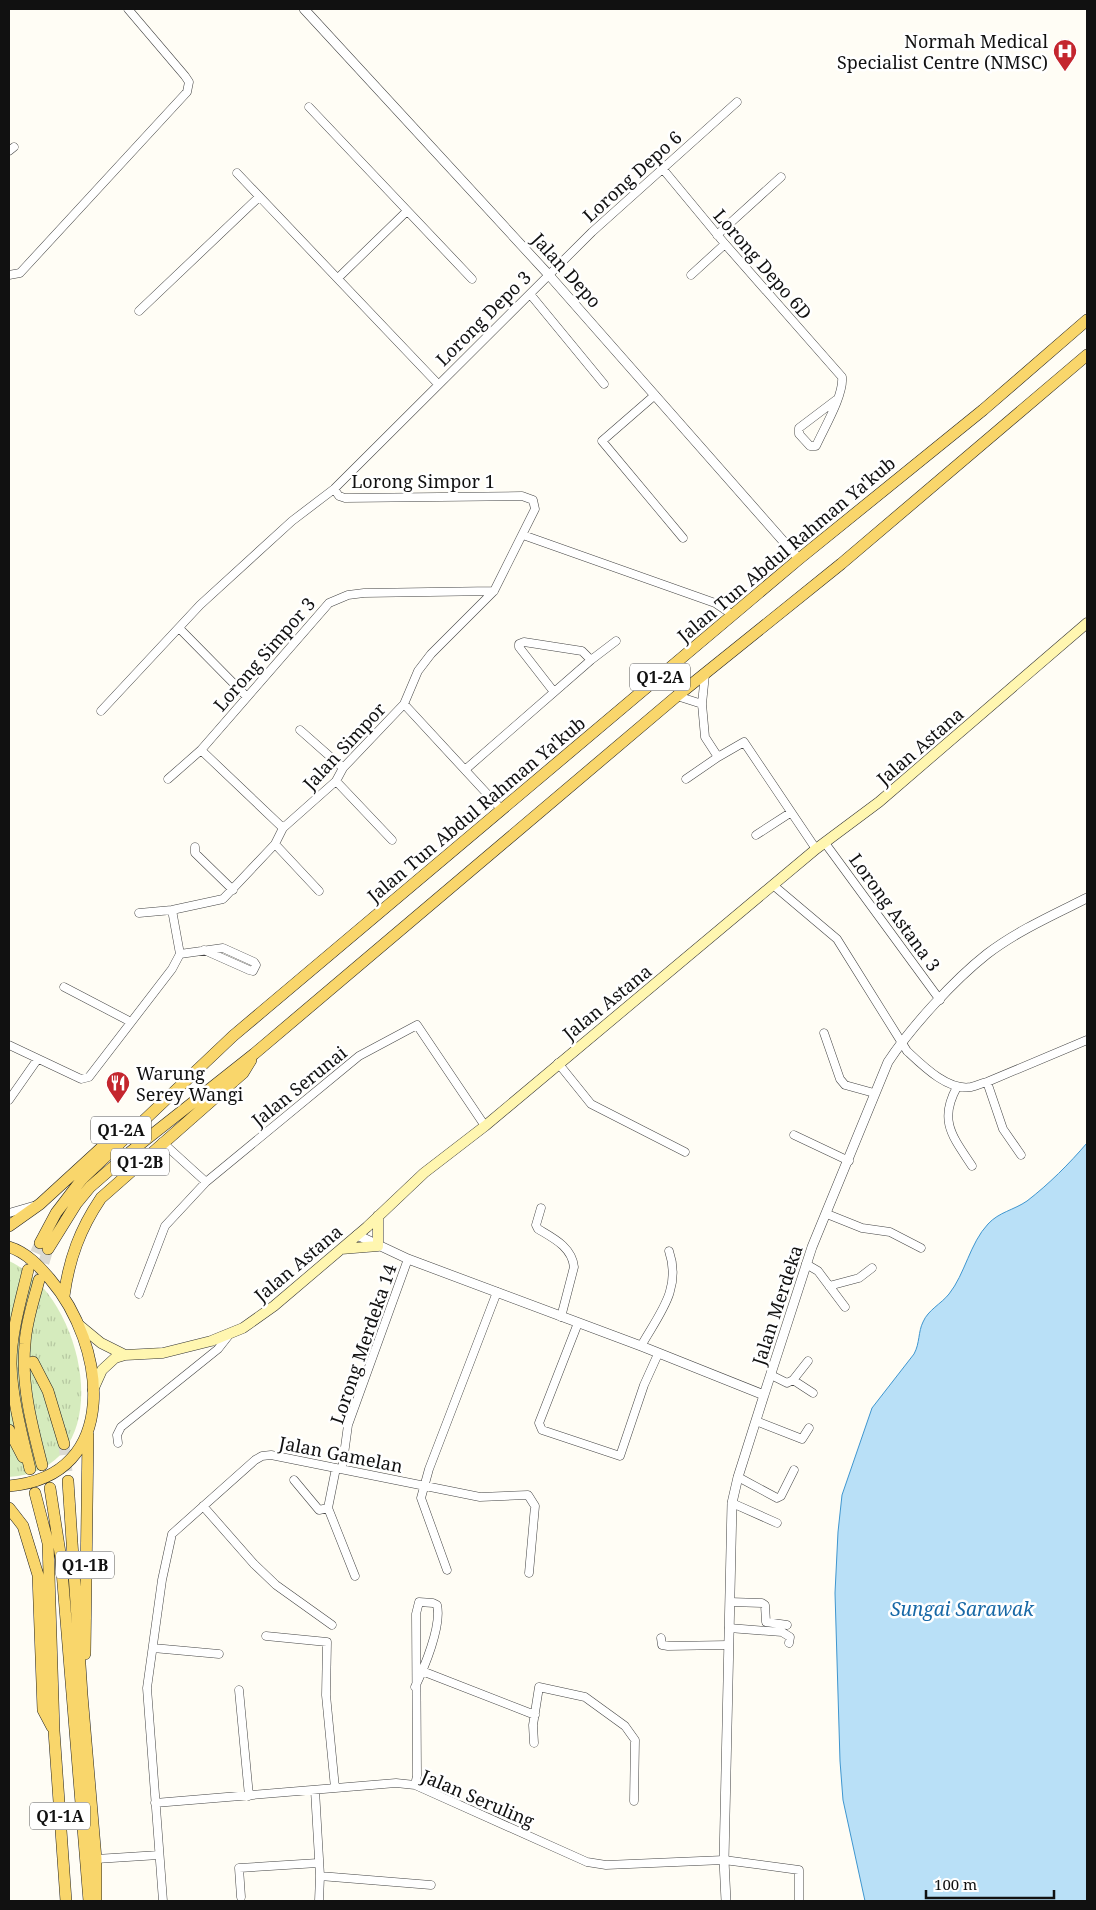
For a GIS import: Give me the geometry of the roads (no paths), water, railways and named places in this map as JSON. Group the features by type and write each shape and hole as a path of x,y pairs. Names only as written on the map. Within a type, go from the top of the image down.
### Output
{"main road":[{"name":"Jalan Tun Abdul Rahman Ya'kub","path":"233,1036 799,559 983,410 1087,320"},
{"name":"Q1-2B","path":"64,1296 67,1275 85,1222 101,1198 162,1142 243,1073 254,1054 677,696 841,564 1087,355"},
{"name":"Jalan Astana","path":"125,1355 179,1350 229,1335 244,1328 274,1306 357,1235 424,1174 485,1126 816,849 885,798 1087,623"},
{"path":"233,1036 82,1179 56,1213 44,1246 90,1187 254,1054"},
{"name":"Q1-2A","path":"9,1226 40,1204 209,1048 233,1036"},
{"path":"341,1249 378,1246 378,1216"},
{"path":"9,1247 23,1253 40,1267 64,1296 78,1323 90,1356 93,1390 88,1435 74,1458 58,1470 31,1483 9,1486"},
{"path":"9,1430 30,1469 16,1408 11,1364 14,1333 28,1270"},
{"path":"39,1280 25,1343 25,1375 30,1419 42,1465"},
{"path":"78,1323 101,1343 125,1355"},
{"path":"93,1390 107,1363 125,1355"},
{"path":"33,1362 48,1391 64,1444"},
{"name":"Q1-1B","path":"88,1435 85,1543 86,1644 82,1695 96,1859 96,1901"},
{"path":"68,1481 82,1695"},
{"path":"50,1488 60,1559 89,1901"},
{"path":"35,1493 48,1543 54,1731"},
{"name":"Q1-1A","path":"9,1508 23,1526 38,1574 44,1710 54,1731 66,1901"}],"street":[{"path":"9,275 20,273 187,92 189,82 186,76 128,9"},
{"name":"Jalan Depo","path":"304,9 548,274 799,559"},
{"name":"Lorong Depo 6","path":"548,274 662,168 737,102"},
{"path":"308,107 472,280"},
{"name":"Lorong Depo 6D","path":"662,168 717,235 842,377 843,384 836,400"},
{"path":"237,172 438,384"},
{"path":"717,235 781,177"},
{"path":"139,311 259,197"},
{"path":"338,278 407,211"},
{"path":"691,275 725,244"},
{"name":"Lorong Depo 3","path":"438,384 548,274"},
{"path":"530,294 604,384"},
{"name":"Lorong Simpor 1","path":"438,384 334,489 339,496 345,498 522,496 534,500 535,509"},
{"path":"655,395 602,441 683,538"},
{"path":"836,400 816,446 810,446 799,434 799,428 836,400"},
{"path":"101,711 200,606 292,521 334,489"},
{"name":"Jalan Simpor","path":"139,913 172,910 216,902 233,890 275,844 283,828 336,781 343,768 404,704 418,671 430,654 494,591 535,509"},
{"path":"523,536 715,603 733,615"},
{"name":"Lorong Simpor 3","path":"168,779 201,750 329,603 336,598 364,594 494,591"},
{"path":"180,629 247,697"},
{"path":"466,769 591,660 616,641"},
{"path":"554,692 519,647 519,644 524,642 582,651 591,660"},
{"path":"705,674 702,704 705,737 718,757"},
{"path":"677,696 702,704"},
{"path":"404,704 502,810"},
{"path":"300,730 343,768"},
{"path":"686,779 744,742 816,849"},
{"path":"201,750 283,828"},
{"path":"336,781 392,840"},
{"path":"756,836 790,813"},
{"name":"Lorong Astana 3","path":"825,843 940,1000"},
{"path":"275,844 319,891"},
{"path":"195,847 195,853 233,890"},
{"path":"772,885 837,939 901,1043 920,1063 957,1087 971,1087 987,1082 1087,1040"},
{"name":"Jalan Merdeka","path":"357,1235 408,1259 641,1346 764,1395 806,1264 888,1062 901,1043 940,1000 986,954 1030,927 1087,898"},
{"path":"9,1045 37,1060 81,1079 89,1077 172,969 180,954 172,910"},
{"path":"180,954 204,950 223,948 254,962 256,965 253,971 249,970 204,950"},
{"path":"64,987 131,1022"},
{"name":"Jalan Serunai","path":"139,1294 165,1226 206,1182 359,1056 417,1025 485,1126"},
{"path":"824,1033 840,1079 845,1085 874,1094"},
{"path":"9,1100 37,1060"},
{"path":"558,1063 591,1104 685,1152"},
{"path":"987,1082 1003,1129 1020,1155"},
{"path":"957,1087 948,1102 946,1119 956,1141 972,1166"},
{"path":"794,1135 849,1161"},
{"path":"162,1142 206,1182"},
{"path":"9,1213 40,1204"},
{"path":"541,1208 536,1225 538,1229 570,1252 573,1259 574,1268 561,1317"},
{"path":"827,1214 862,1228 890,1232 920,1248"},
{"path":"641,1346 672,1291 673,1272 669,1251"},
{"name":"Lorong Merdeka 14","path":"328,1508 339,1469 348,1425 408,1259"},
{"path":"806,1264 818,1271 845,1307"},
{"path":"829,1286 859,1278 872,1268"},
{"path":"447,1570 421,1498 497,1292"},
{"path":"578,1324 539,1423 542,1430 620,1456 644,1385 658,1354"},
{"path":"118,1443 117,1435 121,1427 218,1349 229,1335"},
{"path":"771,1375 787,1383 793,1380 808,1362"},
{"path":"793,1380 813,1393"},
{"path":"726,1901 724,1860 732,1503 738,1477 764,1395"},
{"path":"756,1421 802,1439 809,1428"},
{"name":"Jalan Gamelan","path":"163,1901 147,1688 162,1580 172,1534 203,1506 262,1456 272,1455 480,1497 528,1495 535,1506 528,1573"},
{"path":"738,1477 777,1498 781,1496 794,1470"},
{"path":"294,1480 319,1510 328,1508 355,1576"},
{"path":"732,1503 777,1523"},
{"path":"203,1506 254,1564 276,1585 332,1625"},
{"path":"415,1687 438,1621 438,1611 433,1602 419,1602 416,1614 415,1687 415,1785"},
{"path":"730,1602 765,1605 766,1622 787,1625"},
{"path":"729,1628 782,1632 790,1636 790,1644"},
{"path":"266,1636 327,1642 326,1696 335,1788"},
{"path":"661,1638 662,1645 668,1646 728,1645"},
{"path":"153,1648 218,1654"},
{"path":"422,1671 535,1714"},
{"path":"534,1743 535,1714 539,1687 585,1697 625,1726 634,1740 634,1801"},
{"path":"239,1690 249,1796"},
{"name":"Jalan Seruling","path":"156,1803 396,1783 415,1785 587,1862 606,1865 724,1860 799,1870 799,1901"},
{"path":"315,1790 320,1876 319,1901"},
{"path":"96,1859 159,1855"},
{"path":"241,1897 239,1868 318,1863"},
{"path":"320,1876 431,1885"}],"water":[{"name":"Sungai Sarawak","path":"1087,1143 1087,1901 865,1901 843,1800 840,1761 835,1593 842,1495 872,1408 914,1354 925,1318 946,1298 955,1286 982,1232 992,1220 1027,1201 1059,1174"}],"tunnel":[{"path":"29,1268 40,1243"},
{"path":"39,1279 48,1249"},
{"path":"64,1444 68,1481"}],"place":[{"name":"Normah Medical Specialist Centre (NMSC)","path":"1065,72"},
{"name":"Warung Serey Wangi","path":"118,1104"}]}
